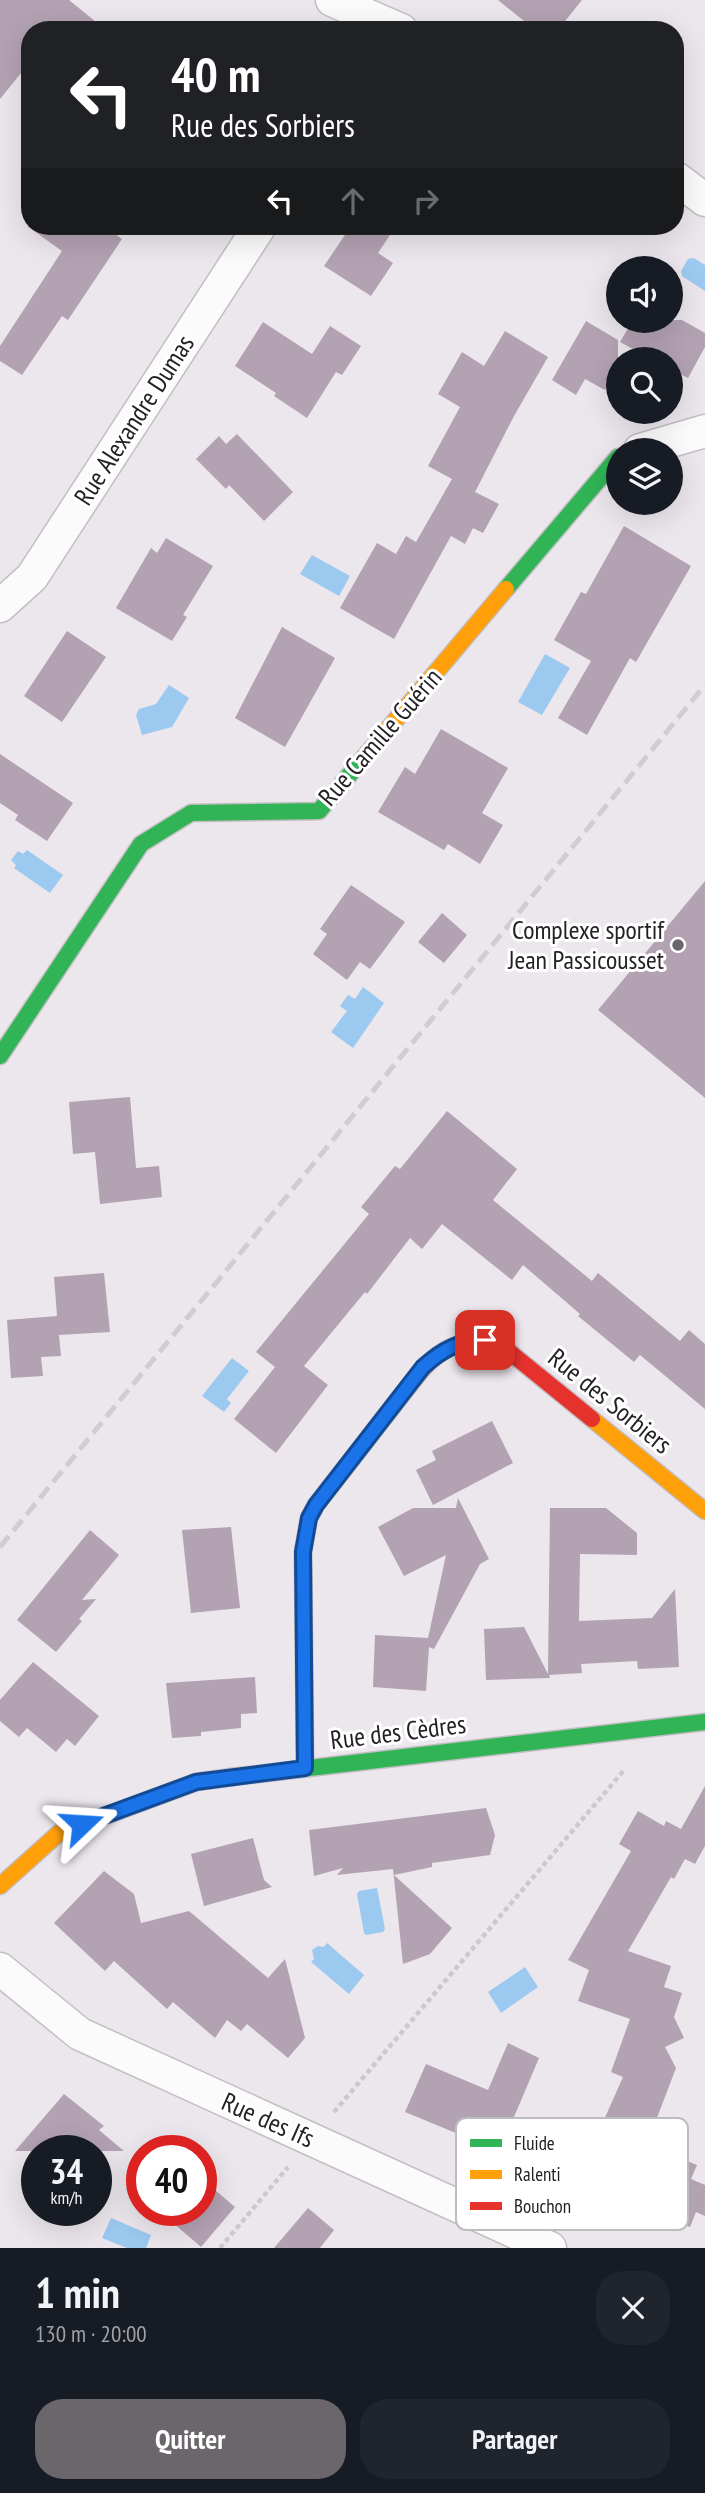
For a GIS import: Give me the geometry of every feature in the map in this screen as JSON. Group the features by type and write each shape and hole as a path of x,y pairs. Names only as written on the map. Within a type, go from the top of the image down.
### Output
{"street":[{"path":"332,0 378,21"},
{"path":"684,184 705,200"},
{"name":"Rue Alexandre Dumas","path":"0,606 32,577 254,235"},
{"path":"681,438 705,431"},
{"name":"Rue Camille Guérin","path":"0,1056 141,844 191,813 319,811 606,471"},
{"name":"Rue des Sorbiers","path":"305,1768 303,1552 309,1518 327,1490 423,1367 438,1353 466,1340 485,1340 502,1345 705,1511"},
{"name":"Rue des Cèdres","path":"0,1886 59,1833 196,1782 705,1722"},
{"name":"Rue des Ifs","path":"0,1969 80,2034 456,2205"},
{"name":"Rue des Ifs","path":"511,2230 550,2248"}],"path":[{"path":"220,2248 626,1768"}],"water":[{"path":"694,258 705,265 705,291 683,277 683,268 688,259"},
{"path":"312,555 350,576 339,596 300,574"},
{"path":"545,654 570,668 542,715 518,702"},
{"path":"169,685 189,698 172,727 142,735 136,715 139,709 156,704"},
{"path":"27,850 63,875 50,893 14,868 16,865 11,860 18,851 23,854"},
{"path":"363,987 384,1003 353,1048 331,1032 347,1011 340,1006 348,995 355,999"},
{"path":"232,1358 249,1371 227,1399 231,1403 224,1412 202,1396"},
{"path":"377,1888 385,1929 383,1932 366,1935 357,1894 359,1891"},
{"path":"327,1943 364,1975 349,1994 311,1962 314,1959 312,1950 318,1946 324,1947"},
{"path":"525,1967 538,1987 501,2013 488,1992"},
{"path":"112,2218 151,2235 146,2248 127,2248 102,2238 107,2226 112,2226"}],"building":[{"path":"0,0 69,0 95,21 21,21 21,73 0,99"},
{"path":"498,0 582,0 565,21 524,21"},
{"path":"40,235 116,235 122,239 68,320 62,316 22,375 0,361 0,346 62,251"},
{"path":"345,235 390,235 378,253 393,263 371,296 324,266"},
{"path":"586,321 618,340 618,347 606,347 605,390 585,379 576,395 552,380"},
{"path":"683,321 705,333 705,347 688,378 683,376 683,347 629,347 620,342 625,333 683,333"},
{"path":"263,322 312,354 330,326 361,346 342,375 336,372 307,418 274,396 276,393 235,366"},
{"path":"505,331 548,357 475,492 499,504 483,533 473,528 465,544 451,536 394,639 340,608 377,543 396,554 406,536 416,542 452,479 428,466 460,407 438,394 462,352 484,366"},
{"path":"237,434 293,492 264,521 229,485 226,489 196,459 219,436 226,444"},
{"path":"624,526 691,566 636,662 630,658 587,735 558,718 591,661 554,640 581,592 586,594"},
{"path":"166,538 213,566 183,615 187,617 172,641 116,608 151,548 157,553"},
{"path":"282,627 335,658 285,747 235,718"},
{"path":"67,631 106,657 62,722 24,696"},
{"path":"441,729 508,768 482,813 503,825 480,864 448,844 444,850 378,812 405,767 415,774"},
{"path":"0,754 73,803 47,841 15,820 18,815 0,803"},
{"name":"Complexe sportif Jean Passicousset","path":"705,881 705,1098 598,1010"},
{"path":"351,885 405,922 370,969 360,962 347,980 313,954 327,934 320,929"},
{"path":"442,913 467,935 444,963 418,942"},
{"path":"130,1097 136,1168 159,1166 162,1197 100,1204 95,1152 73,1154 69,1102"},
{"path":"447,1111 517,1169 493,1200 592,1281 598,1273 680,1341 689,1330 705,1344 705,1409 640,1355 634,1362 578,1316 580,1314 523,1265 512,1280 442,1224 422,1249 410,1238 367,1294 365,1292 304,1366 328,1385 276,1453 234,1419 275,1367 256,1352 369,1214 361,1207 395,1166 400,1169"},
{"path":"104,1273 110,1332 59,1335 61,1356 41,1357 43,1376 11,1378 7,1320 57,1316 54,1277"},
{"path":"492,1421 513,1463 433,1505 416,1470 436,1460 432,1451"},
{"path":"458,1498 489,1559 480,1564 434,1649 429,1647 426,1691 373,1687 375,1635 428,1638 446,1555 404,1576 378,1527 413,1508 456,1508"},
{"path":"550,1508 606,1508 637,1533 637,1555 580,1554 579,1621 652,1618 675,1589 679,1667 638,1669 637,1661 581,1664 582,1673 549,1675 550,1678 486,1680 484,1629 524,1627 548,1674"},
{"path":"231,1527 240,1608 191,1613 182,1530"},
{"path":"90,1530 119,1555 82,1600 96,1599 56,1652 17,1620"},
{"path":"33,1662 99,1716 75,1746 67,1739 56,1752 27,1728 19,1737 0,1721 0,1700"},
{"path":"255,1677 257,1713 241,1714 241,1728 201,1732 201,1736 172,1738 166,1683"},
{"path":"705,1786 705,1846 695,1864 685,1859 674,1879 671,1877 628,1951 671,1966 664,1987 682,1993 674,2017 684,2038 665,2047 676,2068 657,2118 605,2118 623,2077 611,2072 630,2019 578,2001 589,1970 568,1960 631,1851 619,1844 638,1811 664,1826 666,1821 681,1829"},
{"path":"486,1808 495,1835 490,1855 432,1863 432,1867 394,1875 452,1928 430,1954 403,1964 393,1869 337,1875 343,1868 314,1876 309,1830"},
{"path":"253,1838 264,1880 272,1887 204,1906 191,1854"},
{"path":"104,1871 134,1894 141,1923 189,1911 268,1978 285,1959 305,2038 288,2058 247,2024 241,2031 227,2020 215,2038 173,2002 167,2009 114,1961 105,1971 54,1923"},
{"path":"508,2043 539,2058 514,2117 516,2118 456,2118 456,2133 405,2112 426,2064 488,2090"},
{"path":"64,2094 104,2126 99,2130 105,2135 29,2135"},
{"path":"112,2141 124,2151 112,2151"},
{"path":"688,2161 697,2165 691,2179 705,2185 705,2216 696,2212 690,2227"},
{"path":"217,2192 235,2207 201,2247 177,2226 217,2226"},
{"path":"308,2208 334,2230 320,2248 274,2248"}],"railway":[{"path":"0,1547 705,685"}],"traffic: fast":[{"path":"506,589 606,471"},
{"path":"0,1056 141,844 191,813 319,811 367,754"},
{"path":"305,1768 303,1552 309,1518 316,1505 415,1378"},
{"path":"232,1777 705,1722"}],"traffic: slow":[{"path":"367,754 506,589"},
{"path":"592,1419 705,1511"},
{"path":"0,1886 59,1833 196,1782 232,1777"}],"traffic: jam":[{"path":"415,1378 433,1358 453,1346 475,1342 501,1345 592,1419"}],"place":[{"name":"Complexe sportif Jean Passicousset","path":"678,945"}],"route":[{"path":"82,1824 196,1782 305,1768 303,1552 309,1518 327,1490 423,1367 452,1345 466,1340 485,1340"}]}
